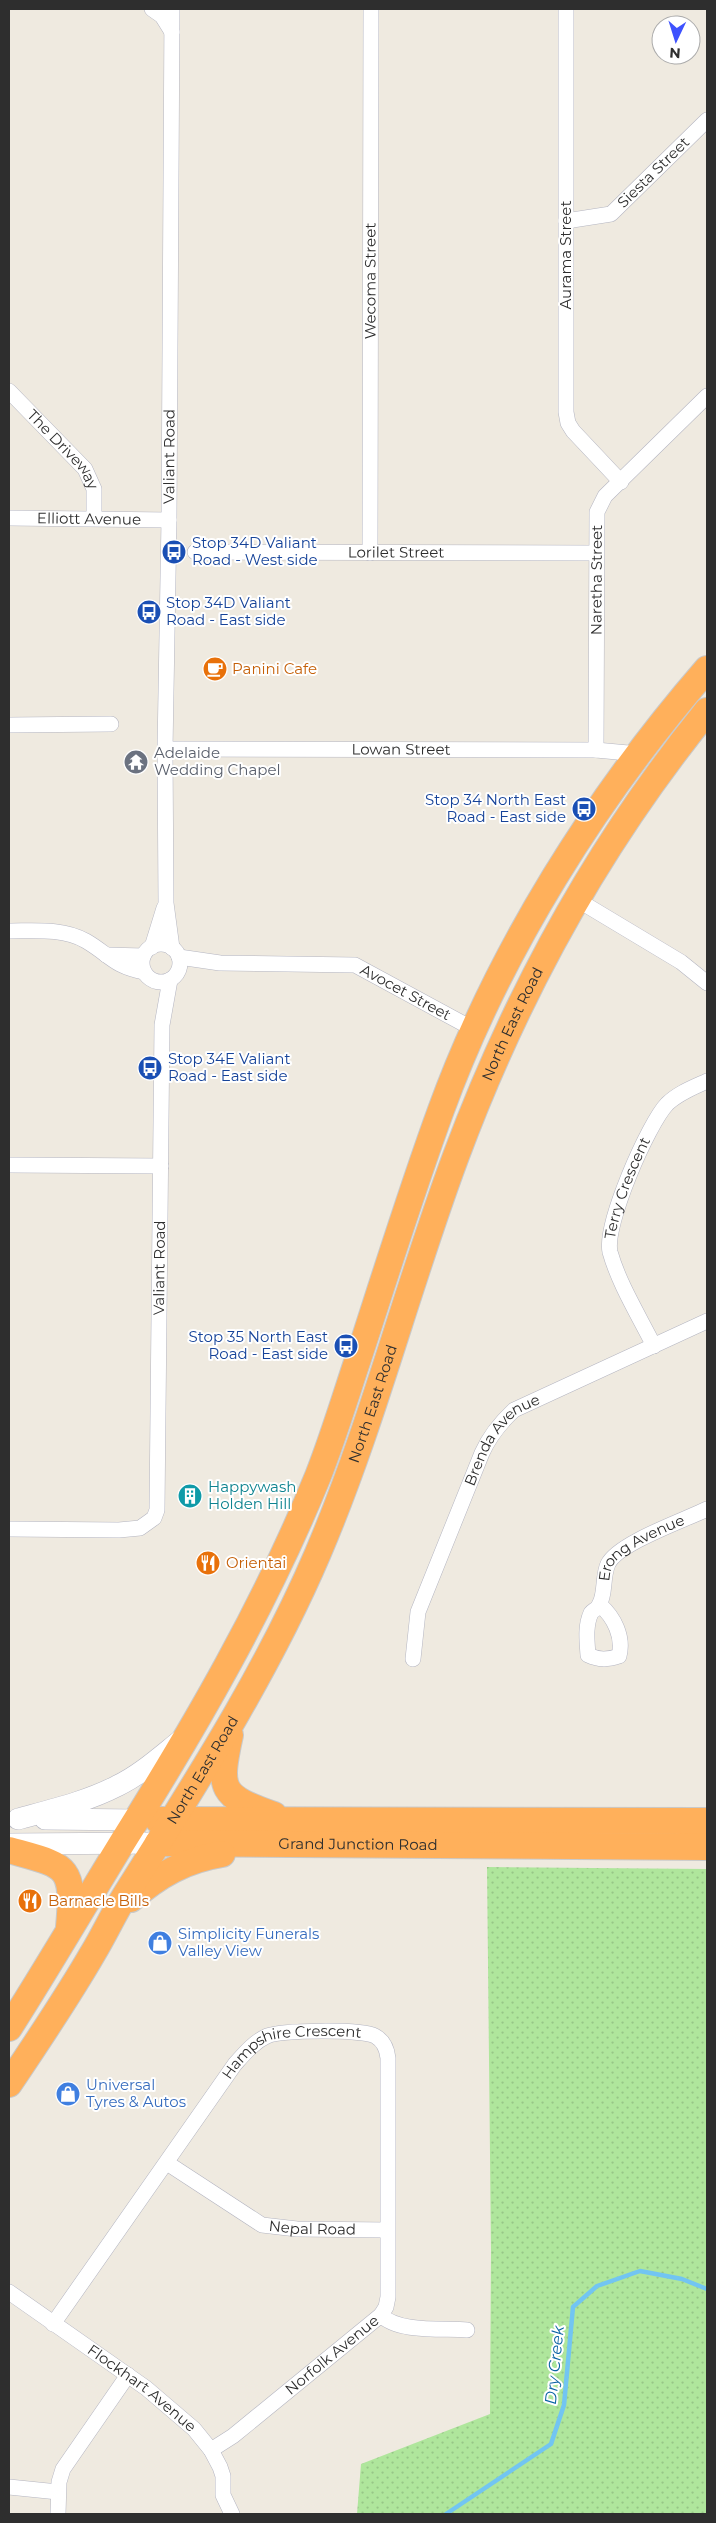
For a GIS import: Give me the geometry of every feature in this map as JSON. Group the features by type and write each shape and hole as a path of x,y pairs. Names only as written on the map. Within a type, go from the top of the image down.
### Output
{"highway":[{"name":"North East Road","path":"9,2028 188,1736 260,1604 319,1472 442,1107 486,1005 559,872 595,815 639,754 707,669"},
{"name":"North East Road","path":"9,2084 64,2001 234,1717 298,1596 338,1504 456,1157 486,1081 516,1013 576,899 645,791 700,721"},
{"path":"645,791 639,754 666,748 700,721"},
{"path":"486,1081 484,1053 475,1030 495,1025 516,1013"},
{"path":"234,1717 224,1766 225,1786 236,1799 287,1832"},
{"name":"Grand Junction Road","path":"137,1820 172,1820 287,1832 514,1846 707,1847"},
{"path":"514,1821 514,1846"},
{"name":"Grand Junction Road","path":"158,1843 287,1832 514,1821 707,1821"},
{"path":"115,1913 148,1885 176,1867 287,1832"},
{"path":"9,1850 50,1861 67,1876 72,1898 68,1933"}],"main road":[{"path":"13,1819 72,1804 117,1786 145,1769 188,1736"},
{"name":"Grand Junction Road","path":"13,1819 137,1820"},
{"name":"Grand Junction Road","path":"9,1844 158,1843"}],"street":[{"path":"152,9 162,16 172,34"},
{"name":"Valiant Road","path":"172,9 169,520 164,749 166,903 175,952"},
{"name":"Wecoma Street","path":"370,553 371,9"},
{"name":"Aurama Street","path":"566,9 568,423 621,482"},
{"name":"Siesta Street","path":"566,221 611,214 707,120"},
{"name":"The Driveway","path":"9,392 86,469 94,488 94,518"},
{"name":"Naretha Street","path":"596,750 597,512 605,496 707,396"},
{"name":"Elliott Avenue","path":"9,518 169,520"},
{"name":"Lorilet Street","path":"195,552 596,554"},
{"path":"9,725 111,724"},
{"name":"Lowan Street","path":"164,749 596,750 639,754"},
{"path":"576,899 681,962 707,983"},
{"name":"Valiant Road","path":"148,951 166,903"},
{"path":"9,931 59,932 87,941 104,955 129,969 149,976 174,976 180,966 175,952 160,945 148,951 104,955"},
{"path":"148,951 149,976"},
{"name":"Avocet Street","path":"175,952 220,963 355,964 475,1030"},
{"name":"Avocet Street","path":"174,976 220,963"},
{"name":"Valiant Road","path":"149,976 162,1025"},
{"name":"Valiant Road","path":"9,1529 119,1530 140,1528 154,1518 157,1510 162,1025 174,976"},
{"name":"Terry Crescent","path":"654,1346 618,1274 610,1250 609,1237 623,1192 656,1118 668,1103 678,1095 707,1081"},
{"path":"9,1165 161,1166"},
{"name":"Brenda Avenue","path":"413,1659 418,1612 492,1432 514,1410 707,1321"},
{"name":"Erong Avenue","path":"600,1605 605,1573 609,1562 618,1551 707,1509"},
{"name":"Hampshire Crescent","path":"53,2324 228,2073 260,2040 283,2032 372,2034 382,2040 388,2058 388,2297 386,2307 381,2315"},
{"name":"Nepal Road","path":"167,2163 262,2225 297,2228 387,2230"},
{"name":"Flockhart Avenue","path":"9,2292 128,2375 180,2416 211,2450 223,2476 223,2494 232,2514"},
{"name":"Norfolk Avenue","path":"211,2450 233,2436 381,2315 390,2322 404,2326 468,2330"},
{"path":"58,2514 58,2492 61,2475 67,2463 128,2375"},
{"path":"9,2487 58,2492"}],"green space":[{"path":"487,1867 707,1869 707,2514 357,2514 361,2464 490,2414 491,2251"}],"waterway":[{"name":"Dry Creek","path":"446,2514 551,2444 564,2405 573,2307 597,2286 640,2271 682,2279 707,2289"}],"place":[{"name":"Stop 34D Valiant Road - West side","path":"174,552"},
{"name":"Stop 34D Valiant Road - East side","path":"149,612"},
{"name":"Panini Cafe","path":"215,669"},
{"name":"Adelaide Wedding Chapel","path":"136,762"},
{"name":"Stop 34 North East Road - East side","path":"584,809"},
{"name":"Stop 34E Valiant Road - East side","path":"150,1068"},
{"name":"Stop 35 North East Road - East side","path":"346,1346"},
{"name":"Happywash Holden Hill","path":"190,1496"},
{"name":"Orientai","path":"208,1563"},
{"name":"Barnacle Bills","path":"30,1901"},
{"name":"Simplicity Funerals Valley View","path":"160,1943"},
{"name":"Universal Tyres & Autos","path":"68,2094"}]}
